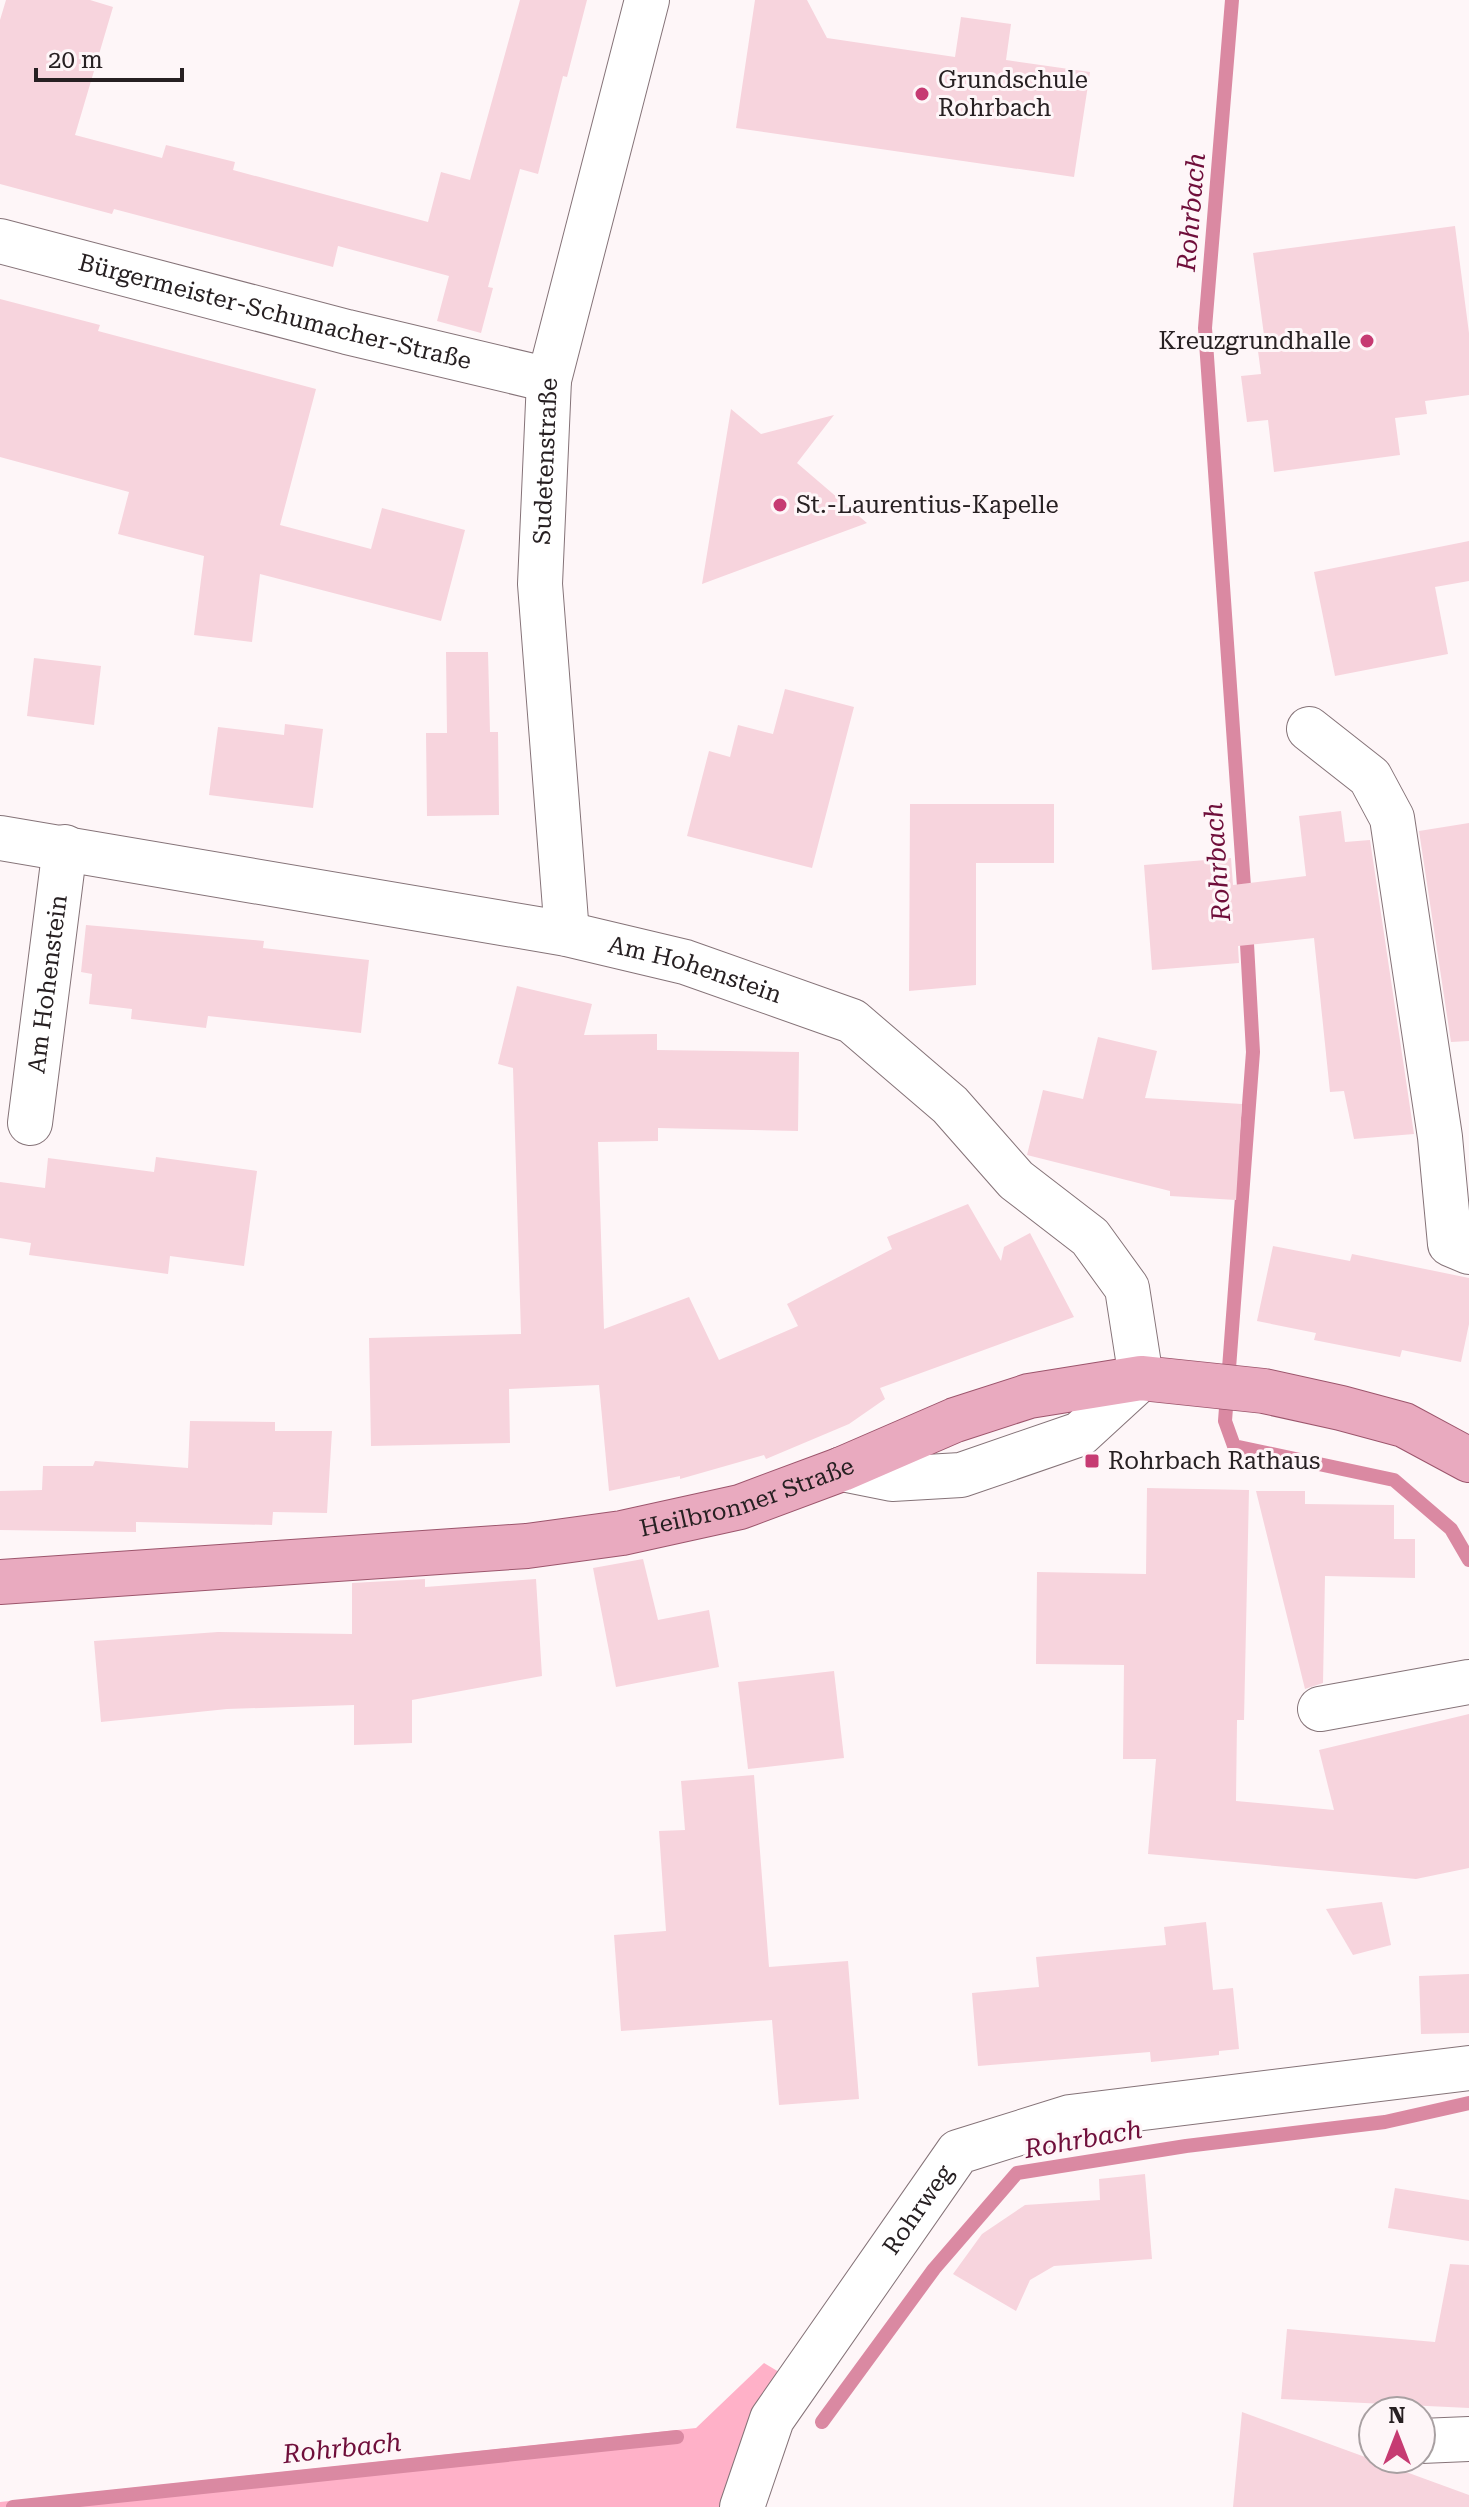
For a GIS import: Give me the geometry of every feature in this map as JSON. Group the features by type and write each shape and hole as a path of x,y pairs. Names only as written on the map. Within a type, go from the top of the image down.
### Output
{"main road":[{"name":"Heilbronner Straße","path":"0,1582 527,1546 622,1533 740,1507 842,1469 955,1420 1029,1396 1141,1378 1264,1391 1404,1425 1466,1451"}],"street":[{"name":"Sudetenstraße","path":"567,934 540,584 549,380 647,0"},
{"name":"Bürgermeister-Schumacher-Straße","path":"0,241 347,332 549,380"},
{"path":"1309,729 1370,777 1392,818 1440,1137 1450,1244 1469,1252"},
{"name":"Am Hohenstein","path":"0,838 567,934 685,962 852,1021 950,1105 1016,1180 1090,1237 1127,1288 1141,1378"},
{"name":"Am Hohenstein","path":"30,1123 65,847"},
{"path":"1320,1709 1469,1682"},
{"name":"Rohrweg","path":"742,2507 772,2419 958,2152 1070,2117 1469,2068"},
{"path":"1437,2440 1469,2439"}],"shaded area":[{"path":"764,2363 784,2375 727,2507 0,2507 0,2502 696,2428"}],"building":[{"path":"6,0 90,0 113,7 75,135 162,158 166,145 235,162 233,170 428,222 441,172 470,180 520,0 587,0 567,77 563,76 538,174 520,169 488,287 493,288 481,333 437,321 449,276 338,246 333,267 114,209 112,214 0,184 0,20"},
{"path":"755,0 807,0 827,38 955,57 961,17 1011,24 1006,60 1090,72 1074,177 736,128"},
{"name":"Kreuzgrundhalle","path":"1455,226 1469,333 1469,395 1425,401 1427,414 1395,418 1400,455 1274,472 1268,420 1247,422 1241,376 1261,374 1258,351 1266,350 1253,253"},
{"path":"0,299 100,325 98,331 316,389 280,525 371,549 382,508 465,530 441,621 260,574 252,642 194,635 204,556 118,534 129,492 0,457"},
{"name":"St.-Laurentius-Kapelle","path":"731,409 761,434 834,415 797,463 867,523 702,584"},
{"path":"1469,541 1469,581 1435,587 1448,654 1335,676 1314,572"},
{"path":"446,652 488,652 490,732 498,732 499,815 427,816 426,733 447,733"},
{"path":"34,658 101,666 94,725 27,716"},
{"path":"785,689 854,707 812,868 687,836 709,751 730,757 738,725 773,734"},
{"path":"285,724 323,729 313,808 209,795 218,727 284,735"},
{"path":"910,804 1054,804 1054,863 976,863 976,985 909,991"},
{"path":"1341,811 1345,842 1370,840 1414,1134 1354,1139 1344,1091 1330,1092 1314,938 1238,946 1239,963 1152,970 1144,865 1231,858 1233,885 1306,876 1299,816"},
{"path":"1469,823 1469,1041 1451,1042 1419,831"},
{"path":"86,925 264,941 263,948 369,960 361,1033 208,1016 206,1028 131,1019 132,1009 89,1004 92,974 81,972"},
{"path":"517,986 592,1004 584,1035 657,1034 657,1050 799,1052 798,1131 658,1128 658,1141 598,1142 604,1329 689,1297 719,1360 798,1326 787,1304 892,1249 887,1237 968,1204 1001,1261 1004,1247 1030,1233 1074,1317 880,1388 885,1399 849,1424 766,1459 764,1455 680,1479 680,1476 609,1491 599,1385 509,1389 510,1443 371,1446 369,1338 521,1334 513,1068 498,1064"},
{"path":"1098,1037 1157,1051 1145,1098 1242,1104 1236,1200 1170,1196 1170,1191 1027,1155 1043,1090 1083,1099"},
{"path":"156,1157 257,1171 244,1266 170,1256 168,1274 29,1255 31,1243 0,1238 0,1182 45,1188 48,1158 154,1172"},
{"path":"1273,1246 1350,1261 1352,1254 1469,1278 1469,1324 1461,1362 1402,1350 1400,1357 1314,1340 1316,1333 1257,1321"},
{"path":"190,1421 275,1422 275,1431 332,1431 327,1513 273,1512 272,1525 136,1522 136,1532 0,1530 0,1491 42,1490 43,1466 93,1466 95,1461 188,1468"},
{"path":"1147,1488 1249,1490 1244,1720 1237,1720 1236,1801 1334,1810 1319,1750 1469,1714 1469,1868 1416,1879 1148,1854 1156,1759 1123,1759 1124,1665 1036,1664 1037,1572 1146,1574"},
{"path":"1256,1491 1305,1491 1305,1504 1394,1505 1394,1539 1415,1539 1415,1578 1325,1576 1323,1683 1305,1689"},
{"path":"643,1559 658,1620 709,1610 719,1667 616,1687 593,1568"},
{"path":"425,1579 425,1587 536,1579 542,1676 412,1700 412,1743 354,1745 354,1705 227,1709 101,1722 94,1641 218,1632 352,1634 352,1583"},
{"path":"834,1671 844,1758 748,1769 738,1682"},
{"path":"754,1775 769,1967 848,1961 859,2099 779,2105 772,2020 621,2031 614,1935 666,1931 659,1831 685,1830 681,1781"},
{"path":"1382,1902 1391,1945 1353,1955 1326,1909"},
{"path":"1206,1922 1213,1990 1233,1988 1239,2049 1219,2051 1219,2055 1151,2062 1150,2052 978,2066 972,1993 1039,1987 1036,1957 1166,1945 1164,1927"},
{"path":"1469,1974 1469,2033 1421,2034 1419,1976"},
{"path":"1145,2174 1152,2259 1054,2266 1030,2280 1016,2311 953,2274 982,2234 1025,2205 1100,2200 1099,2179"},
{"path":"1395,2188 1469,2200 1469,2241 1388,2228"},
{"path":"1450,2264 1469,2265 1469,2408 1437,2406 1437,2395 1357,2395 1357,2403 1281,2399 1287,2329 1435,2342"},
{"path":"1242,2412 1357,2454 1357,2475 1414,2475 1469,2495 1469,2507 1233,2507"}],"waterway":[{"name":"Rohrbach","path":"1232,0 1205,328 1245,901"},
{"name":"Rohrbach","path":"1246,926 1253,1052 1225,1421 1234,1446 1394,1480 1451,1529 1469,1560"},
{"name":"Rohrbach","path":"822,2422 934,2269 1017,2173 1186,2146 1385,2122 1469,2103"},
{"name":"Rohrbach","path":"13,2507 677,2437"}],"place":[{"name":"Grundschule Rohrbach","path":"922,94"},
{"name":"Kreuzgrundhalle","path":"1367,341"},
{"name":"St.-Laurentius-Kapelle","path":"780,505"},
{"name":"Rohrbach Rathaus","path":"1092,1461"}]}
